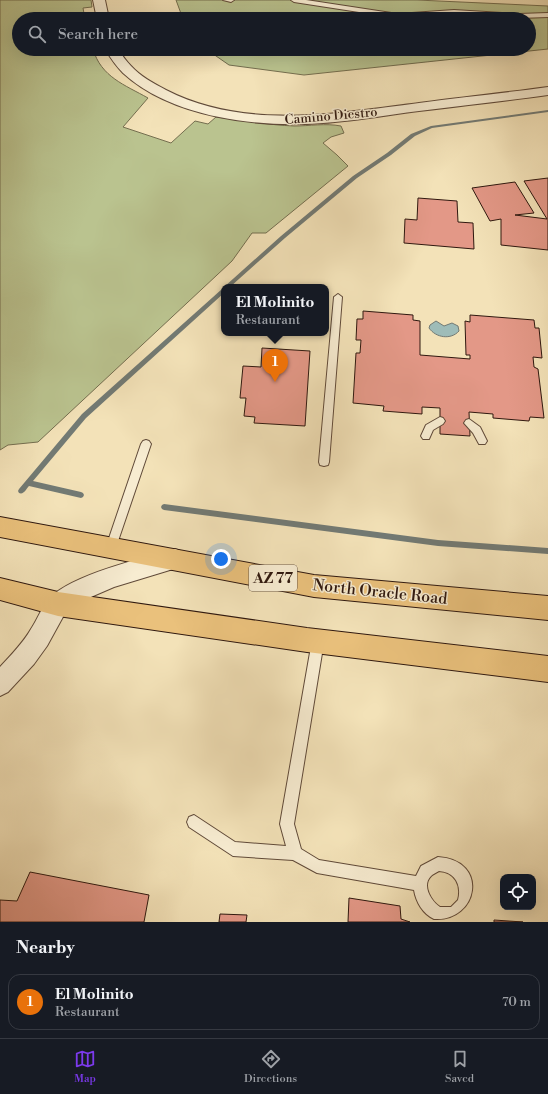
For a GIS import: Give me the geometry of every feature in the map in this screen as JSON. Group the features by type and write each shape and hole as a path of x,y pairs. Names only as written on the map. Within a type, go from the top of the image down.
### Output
{"highway":[{"name":"North Oracle Road","path":"0,527 110,546 314,586 548,608"},
{"path":"0,589 58,604 318,641 548,669"}],"street":[{"path":"100,0 102,12"},
{"name":"Camino Diestro","path":"116,56 133,75 152,88 175,100 201,108 274,120 324,119 548,91"},
{"path":"0,684 22,660 39,637 58,604 84,588 116,576 175,559"}],"lane":[{"path":"226,0 231,0"},
{"path":"294,0 372,12"},
{"path":"536,15 548,15"},
{"path":"324,462 338,297"},
{"path":"426,436 429,428 440,420"},
{"path":"469,423 476,430 482,441"},
{"path":"110,546 146,444"},
{"path":"294,854 287,824 318,641"},
{"path":"194,822 233,849 294,854 317,866 421,884"}],"green space":[{"path":"0,0 91,0 92,7 83,8 84,12 12,12 12,56 96,56 102,67 115,79 148,98 123,127 171,143 195,121 208,124 216,117 265,124 294,126 341,126 344,133 331,137 323,143 348,166 266,233 252,233 232,261 38,442 8,445 0,450"},
{"path":"176,0 417,0 548,6 548,49 536,50 536,12 180,12"},
{"path":"216,56 482,56 304,75 229,65"}],"water":[{"path":"436,321 444,326 452,323 458,326 459,331 448,337 439,336 429,328 430,325"}],"building":[{"path":"548,178 548,250 501,245 501,219 490,221 472,188 515,182 534,213 515,215 547,219 524,181"},
{"path":"418,198 457,201 458,222 473,223 474,249 404,243 405,219 417,220"},
{"path":"363,311 413,315 413,320 420,321 420,355 470,359 470,355 466,355 465,321 470,322 470,315 534,320 535,328 539,328 542,358 533,357 534,367 538,369 544,418 530,417 529,421 493,418 493,414 469,412 470,436 440,434 440,408 422,407 422,414 383,411 384,406 353,403 356,353 360,353 361,340 356,340 357,319 363,319"},
{"path":"262,348 310,351 305,426 254,423 255,417 244,416 246,398 240,398 243,366 261,367"},
{"path":"30,872 149,895 144,922 0,922 0,900 17,901"},
{"path":"349,898 400,906 401,919 410,922 348,922"},
{"path":"220,914 247,915 246,922 219,922"},
{"path":"494,920 523,922 494,922"}],"waterway":[{"path":"230,284 283,237 355,177 389,154 413,135 431,127 548,111"},
{"path":"21,491 84,416 221,293"},
{"path":"28,483 81,495"},
{"path":"164,507 438,543 548,551"}],"place":[{"name":"El Molinito","path":"275,382"}]}
